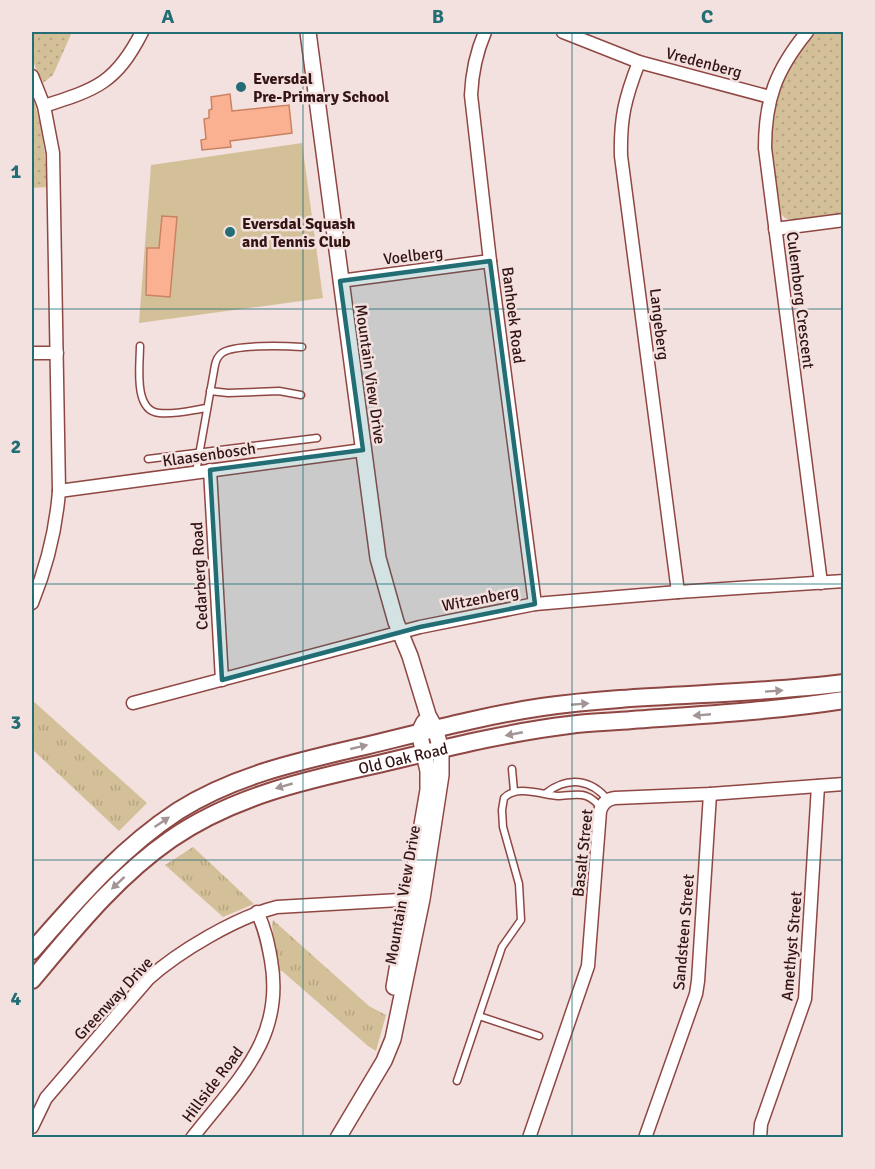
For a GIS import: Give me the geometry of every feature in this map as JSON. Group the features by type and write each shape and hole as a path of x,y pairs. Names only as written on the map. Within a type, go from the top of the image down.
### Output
{"main road":[{"name":"Old Oak Road","path":"32,951 118,856 148,832 180,810 257,773 428,725 543,707 790,690 843,683"},
{"name":"Old Oak Road","path":"32,980 112,888 153,852 196,823 255,795 423,753 571,724 799,707 843,700"}],"street":[{"path":"44,106 85,92 105,81 126,60 142,32"},
{"name":"Mountain View Drive","path":"308,32 378,558 400,633 410,656 428,725 441,750 440,784 387,1028 373,1078 338,1137"},
{"name":"Banhoek Road","path":"485,32 477,51 472,73 471,95 490,261 535,604"},
{"name":"Vredenberg","path":"563,32 639,62 770,97"},
{"name":"Culemborg Crescent","path":"807,32 783,64 770,97 765,148 821,583"},
{"name":"Langeberg","path":"639,62 625,102 621,156 678,592"},
{"path":"32,76 50,128 54,162 59,491 50,554 32,603"},
{"path":"775,229 843,220"},
{"name":"Voelberg","path":"340,280 490,261"},
{"path":"32,353 57,353"},
{"name":"Klaasenbosch","path":"59,491 363,450"},
{"name":"Cedarberg Road","path":"210,470 222,680"},
{"name":"Witzenberg","path":"133,703 420,627 535,604 843,581"},
{"name":"Mountain View Drive","path":"415,899 428,790 428,771 423,753 428,725"},
{"name":"Basalt Street","path":"529,1137 588,966 605,804 843,784"},
{"name":"Amethyst Street","path":"760,1137 761,1124 806,999 818,786"},
{"name":"Sandsteen Street","path":"645,1137 696,994 710,794"},
{"name":"Greenway Drive","path":"32,1127 46,1098 148,980 168,963 229,925 257,912 277,907 415,899"},
{"name":"Hillside Road","path":"192,1137 252,1061 268,1030 274,982 266,934 257,912"}],"lane":[{"path":"196,472 216,360 226,351 279,345 302,347"},
{"path":"140,346 141,397 148,409 160,413 207,408"},
{"path":"210,391 228,393 279,391 301,395"},
{"path":"148,459 317,438"},
{"path":"512,769 514,791"},
{"path":"546,793 563,783 590,784 599,789 605,804"},
{"path":"457,1081 502,947 521,920 519,884 503,827 504,798 514,791 556,796 583,795 605,804"},
{"path":"479,1016 539,1036"}],"highlighted area":[{"path":"490,261 535,604 420,627 222,680 210,470 363,450 340,281"}],"green space":[{"path":"35,32 72,32 53,75 43,83 31,51"},
{"path":"816,32 843,32 843,215 791,220 779,212 772,159 773,116 785,77"},
{"path":"32,95 43,140 47,187 32,188"},
{"name":"Eversdal Squash and Tennis Club","path":"302,143 323,298 139,323 151,165"},
{"path":"32,700 147,803 119,831 32,749"},
{"path":"193,847 254,904 223,917 165,865"},
{"path":"273,920 369,1006 386,1015 376,1051 282,971 278,971"}],"building":[{"path":"230,94 232,111 289,105 292,133 230,141 231,147 202,150 201,140 206,139 204,119 209,118 209,110 212,109 211,97"},
{"path":"162,216 177,217 170,297 146,295 147,248 159,248"}],"place":[{"name":"Eversdal Pre-Primary School","path":"241,87"},
{"name":"Eversdal Squash and Tennis Club","path":"230,232"}]}
